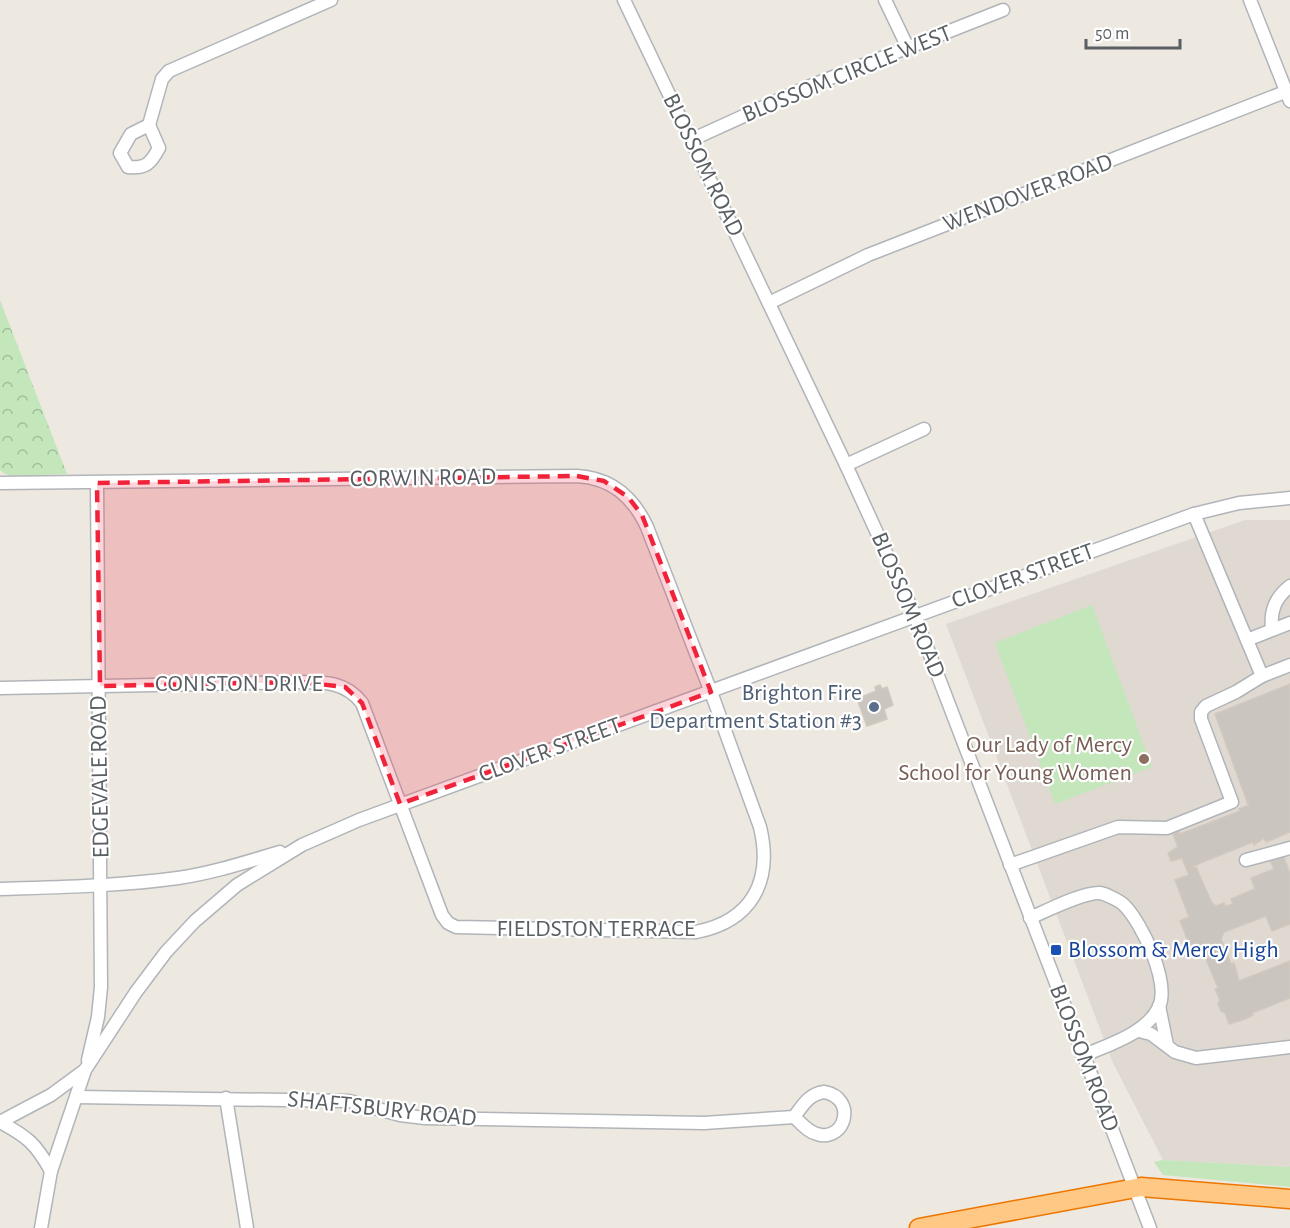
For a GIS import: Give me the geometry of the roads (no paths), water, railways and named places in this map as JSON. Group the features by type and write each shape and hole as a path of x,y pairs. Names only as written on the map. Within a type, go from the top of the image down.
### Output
{"highway":[{"path":"919,1228 1135,1189 1162,1188 1290,1199"}],"street":[{"path":"149,125 165,74 331,0"},
{"name":"BLOSSOM ROAD","path":"624,0 846,465 915,616 1150,1228"},
{"path":"885,0 908,48"},
{"path":"1250,0 1289,94"},
{"name":"BLOSSOM CIRCLE WEST","path":"691,140 805,88 1004,10"},
{"name":"WENDOVER ROAD","path":"769,303 868,255 1289,94"},
{"path":"846,465 924,429"},
{"name":"CORWIN ROAD","path":"0,483 577,476 604,481 612,484 628,497 642,515 711,692"},
{"name":"EDGEVALE ROAD","path":"85,1070 98,1017 101,987 97,483"},
{"name":"CLOVER STREET","path":"41,1228 51,1172 85,1070 136,992 166,952 195,921 237,885 302,845 359,819 1194,514 1239,503 1290,498"},
{"path":"1194,514 1262,676"},
{"path":"1272,629 1273,608 1281,594 1290,586"},
{"path":"1247,640 1290,623"},
{"path":"1010,865 1118,827 1167,828 1232,801 1201,719 1201,712 1206,706 1236,692 1262,676 1290,665"},
{"name":"CONISTON DRIVE","path":"0,688 301,681 333,683 357,695 362,703 400,804"},
{"name":"FIELDSTON TERRACE","path":"400,804 442,915 448,923 456,927 687,933 710,929 723,924 745,909 758,889 764,865 764,843 760,827 711,692"},
{"path":"0,889 101,886 179,878 212,872 302,845"},
{"path":"1246,860 1290,848"},
{"path":"1030,918 1078,898 1100,893 1123,903 1146,935 1155,959 1162,991 1159,1006 1167,1045"},
{"path":"1083,1056 1139,1030 1159,1006"},
{"path":"1139,1030 1151,1034 1175,1052 1196,1058 1290,1047"},
{"path":"0,1122 51,1095 85,1070"},
{"name":"SHAFTSBURY ROAD","path":"77,1097 349,1101 400,1115 424,1118 704,1123 794,1117"},
{"path":"226,1098 247,1228"},
{"path":"0,1122 22,1134 38,1148 51,1172"}],"place":[{"name":"Brighton Fire Department Station #3","path":"874,707"},
{"name":"Our Lady of Mercy School for Young Women","path":"1144,759"},
{"name":"Blossom & Mercy High","path":"1056,950"}]}
